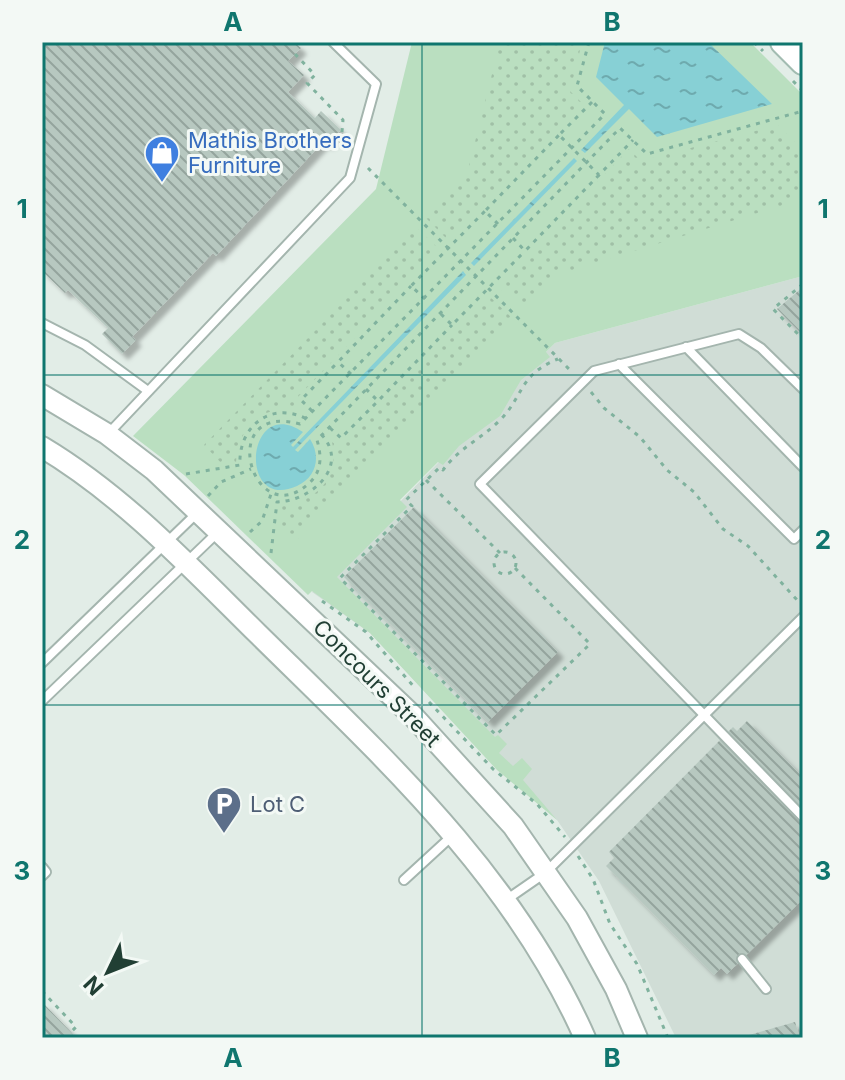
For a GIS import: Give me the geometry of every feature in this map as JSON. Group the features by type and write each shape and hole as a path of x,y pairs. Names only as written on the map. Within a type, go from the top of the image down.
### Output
{"main road":[{"path":"783,42 803,62"}],"street":[{"name":"Concours Street","path":"42,395 107,434 204,503 220,530 413,716 513,826 583,930 637,1038"},
{"path":"42,447 166,543 368,739 455,834 506,900 565,996 585,1038"}],"lane":[{"path":"107,434 350,178 376,84 333,42"},
{"path":"42,323 85,345 148,391"},
{"path":"803,389 761,348 739,334 594,371 480,484 803,817"},
{"path":"686,347 803,467"},
{"path":"619,364 794,539 803,530"},
{"path":"42,663 204,503"},
{"path":"42,701 220,530"},
{"path":"506,900 545,873 803,617"},
{"path":"404,880 455,834"},
{"path":"42,867 46,872 42,876"},
{"path":"742,959 766,989"}],"path":[{"path":"589,42 577,86 605,114 300,424 285,420 262,428 249,448 251,469 258,482 272,491 291,493 311,482 321,461 317,440 620,128 647,154 803,111"},
{"path":"312,411 301,400 593,101"},
{"path":"559,135 599,175"},
{"path":"330,427 341,438 633,140"},
{"path":"485,211 498,224"},
{"path":"513,238 525,251"},
{"path":"461,261 604,408 640,437 667,470 694,492 723,529 748,546 798,601 803,596"},
{"path":"803,284 773,309 803,339"},
{"path":"411,286 425,300"},
{"path":"440,313 452,325"},
{"path":"425,480 500,553 513,555 515,568 590,644 496,735 340,578 412,506 406,500 425,480 440,467 443,470 468,443 489,431 504,416 520,387 534,372 558,359"},
{"path":"338,362 351,374"},
{"path":"366,389 378,401"},
{"path":"186,474 240,465 239,448 244,435 265,416 294,413 305,418"},
{"path":"270,555 277,502 308,496 327,472 330,456 328,441 322,435"},
{"path":"204,503 221,482 251,469"},
{"path":"249,534 262,521 272,491"},
{"path":"500,553 494,562 499,572 510,573 515,568"},
{"path":"315,599 329,603 366,632 493,769 553,821 593,879 610,924 637,964 668,1038"},
{"path":"42,991 76,1027 71,1032"}],"shaded area":[{"path":"803,276 803,1038 676,1038 599,881 557,820 495,767 370,633 312,592 555,343"}],"green space":[{"path":"412,42 750,42 803,95 803,276 555,343 546,352 550,357 521,380 500,416 459,446 443,465 438,462 400,500 407,507 337,577 495,737 498,735 507,744 499,753 513,766 522,758 532,769 523,780 557,820 497,770 370,633 312,591 308,595 184,475 133,436 376,189"},
{"path":"500,42 582,42 570,91 582,103 449,241 425,217 467,174"},
{"path":"778,125 803,150 803,199 556,275 521,308 497,286 629,149 641,161"},
{"path":"416,227 440,250 294,401 297,411 273,411 254,421 241,439 236,463 223,465 204,445"},
{"path":"488,295 511,317 296,541 278,523 279,506 303,500 322,487 332,467 332,442 340,446"}],"water":[{"path":"605,42 708,42 772,104 657,137 629,109 585,153 581,150 624,105 596,77"},
{"path":"574,158 577,161 474,266 471,263"},
{"path":"463,271 466,275 295,450 298,452 310,439 316,459 309,477 297,486 278,490 265,483 258,470 256,454 260,439 270,428 284,424 303,432 291,445 293,447"}],"building":[{"name":"Mathis Brothers Furniture","path":"42,42 294,42 301,48 288,61 304,75 288,92 315,118 321,111 341,130 327,144 324,141 216,256 213,253 132,337 136,340 122,354 102,334 108,328 68,290 65,293 42,271"},
{"path":"803,287 803,335 777,309"},
{"path":"414,507 558,652 488,722 344,577"},
{"path":"747,721 803,777 803,899 727,974 721,968 714,975 606,866 614,858 609,852 733,727 737,731"},
{"path":"42,1002 71,1032 76,1038 42,1038"},
{"path":"795,1022 800,1038 742,1038 742,1037"}],"place":[{"name":"Mathis Brothers Furniture","path":"162,184"},
{"name":"Lot C","path":"224,835"}]}
